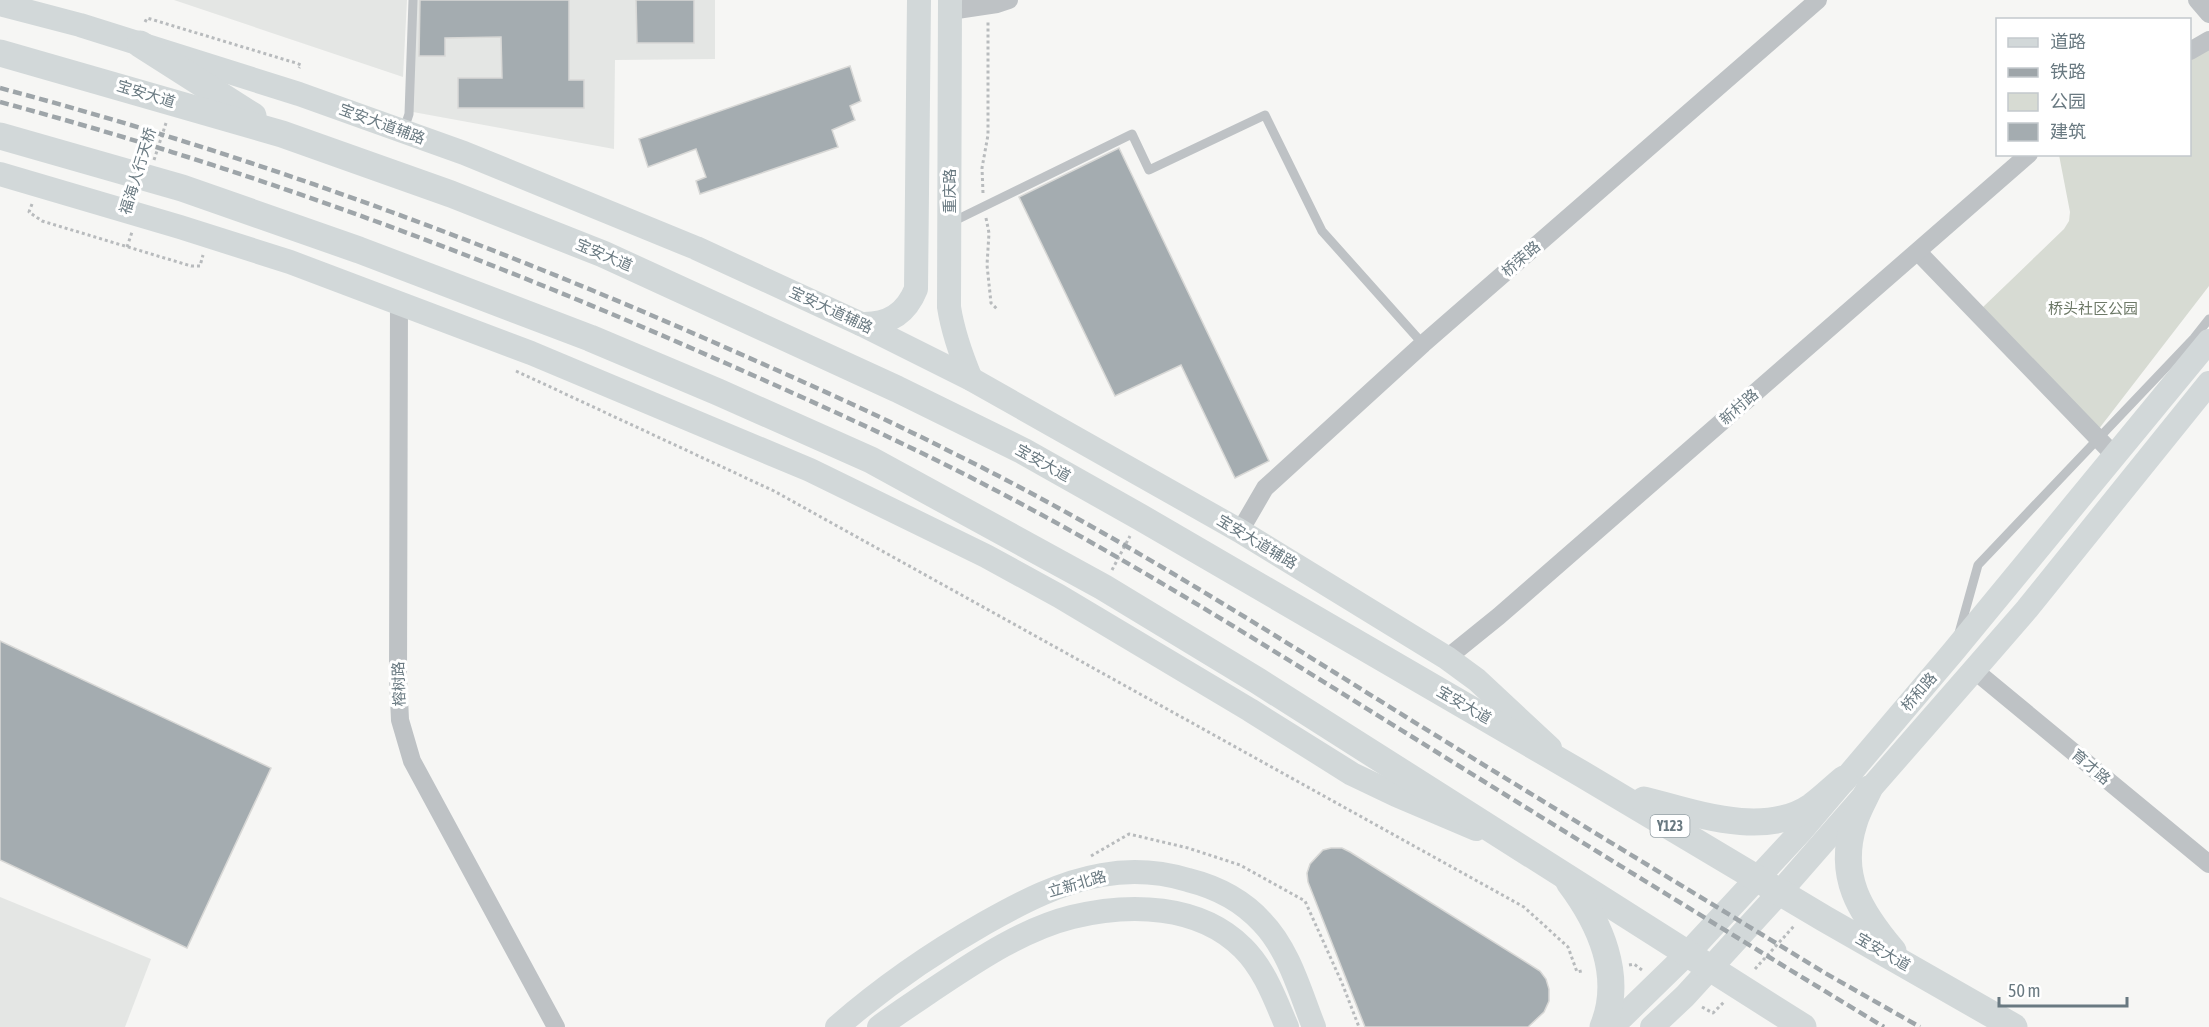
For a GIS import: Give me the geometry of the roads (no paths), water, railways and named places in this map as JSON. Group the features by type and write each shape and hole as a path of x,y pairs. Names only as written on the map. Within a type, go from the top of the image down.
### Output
{"main road":[{"path":"861,324 888,321 899,315 910,303 916,289 919,0"},
{"name":"宝安大道辅路","path":"0,4 80,25 142,33 300,94 464,153 696,248 861,324 971,379 1240,531 1447,657 1477,680 1543,742 1582,774"},
{"name":"重庆路","path":"950,5 949,288 952,329 971,379"},
{"path":"142,33 282,134"},
{"name":"宝安大道","path":"0,52 282,134 451,194 603,254 897,389 1023,451 1281,598 2014,1027"},
{"path":"0,136 182,188 359,250 590,338 871,460 1103,587 1258,681 1803,1027"},
{"path":"918,149 950,149"},
{"path":"0,174 290,262 531,353 810,470 986,556 1059,596 1352,774 1526,851"},
{"name":"桥和路","path":"1652,1027 1711,968 1769,885 1802,830 1953,652 2209,341"},
{"name":"桥和路","path":"1612,1027 1688,953 1769,885 1869,789 2027,609 2209,383"},
{"path":"1614,793 1700,815 1733,820 1773,820 1794,815 1812,806 1844,779"},
{"path":"1869,789 1854,822 1849,843 1847,862 1850,880 1856,898 1867,918 1904,964"},
{"name":"立新北路","path":"837,1027 878,992 944,946 1001,914 1064,885 1104,874 1134,873 1180,878 1202,884 1233,898 1255,914 1285,956 1314,1027"},
{"path":"1563,874 1583,900 1607,954 1611,995 1608,1016 1603,1027"},
{"name":"立新北路","path":"879,1027 961,971 1015,940 1071,917 1126,909 1175,912 1205,922 1231,938 1260,968 1287,1027"}],"street":[{"path":"950,5 988,5 1009,0"},
{"name":"桥荣路","path":"1240,531 1265,489 1423,344 1818,0"},
{"path":"2197,0 2209,14"},
{"path":"2191,50 2209,40"},
{"name":"新村路","path":"1447,657 1499,616 2027,156"},
{"path":"1918,252 2115,456"},
{"name":"榕树路","path":"399,302 398,676 400,720 412,761 556,1027"},
{"name":"育才路","path":"1974,670 2209,864"}],"lane":[{"path":"403,131 409,114 413,0"},
{"path":"949,223 1132,134 1149,170 1265,115 1322,231 1423,344"},
{"path":"1953,652 1978,566 2194,338 2209,319"}],"railway":[{"path":"0,88 180,140 445,232 618,301 924,438 1070,515 1183,580 1825,973 1920,1027"},
{"path":"0,102 178,154 354,213 441,246 527,279 698,351 917,451 1066,528 1180,594 1884,1027"}],"park label":[{"name":"桥头社区公园","path":"2093,309"}]}
